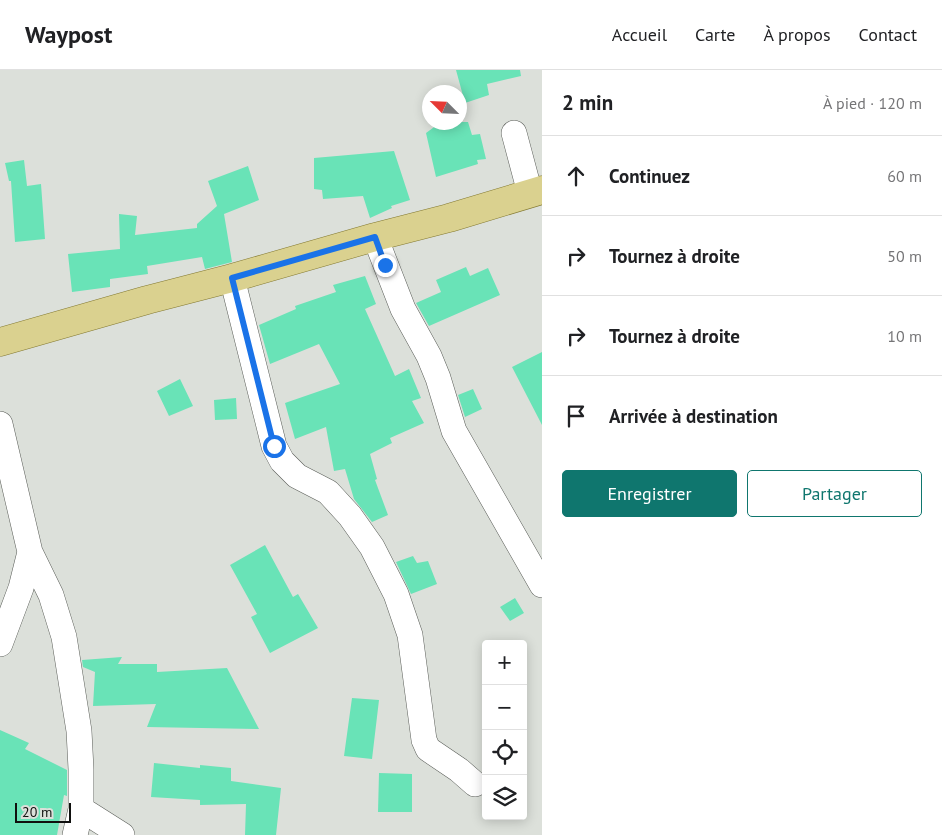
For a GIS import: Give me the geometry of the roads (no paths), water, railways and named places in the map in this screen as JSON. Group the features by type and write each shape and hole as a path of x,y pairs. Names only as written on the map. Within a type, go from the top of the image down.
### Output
{"main road":[{"path":"0,342 146,300 449,218 536,192"}],"street":[{"path":"514,133 536,192"},
{"path":"375,237 403,309 435,370 454,431 542,585"},
{"path":"232,278 274,446 282,461 296,476 328,492 350,516 372,547 396,594 410,635 424,740 428,749 459,770 475,784"},
{"path":"0,424 30,552 51,595 64,637 79,731 81,809 75,835"},
{"path":"0,644 21,588 30,552"},
{"path":"81,809 122,835"}]}
